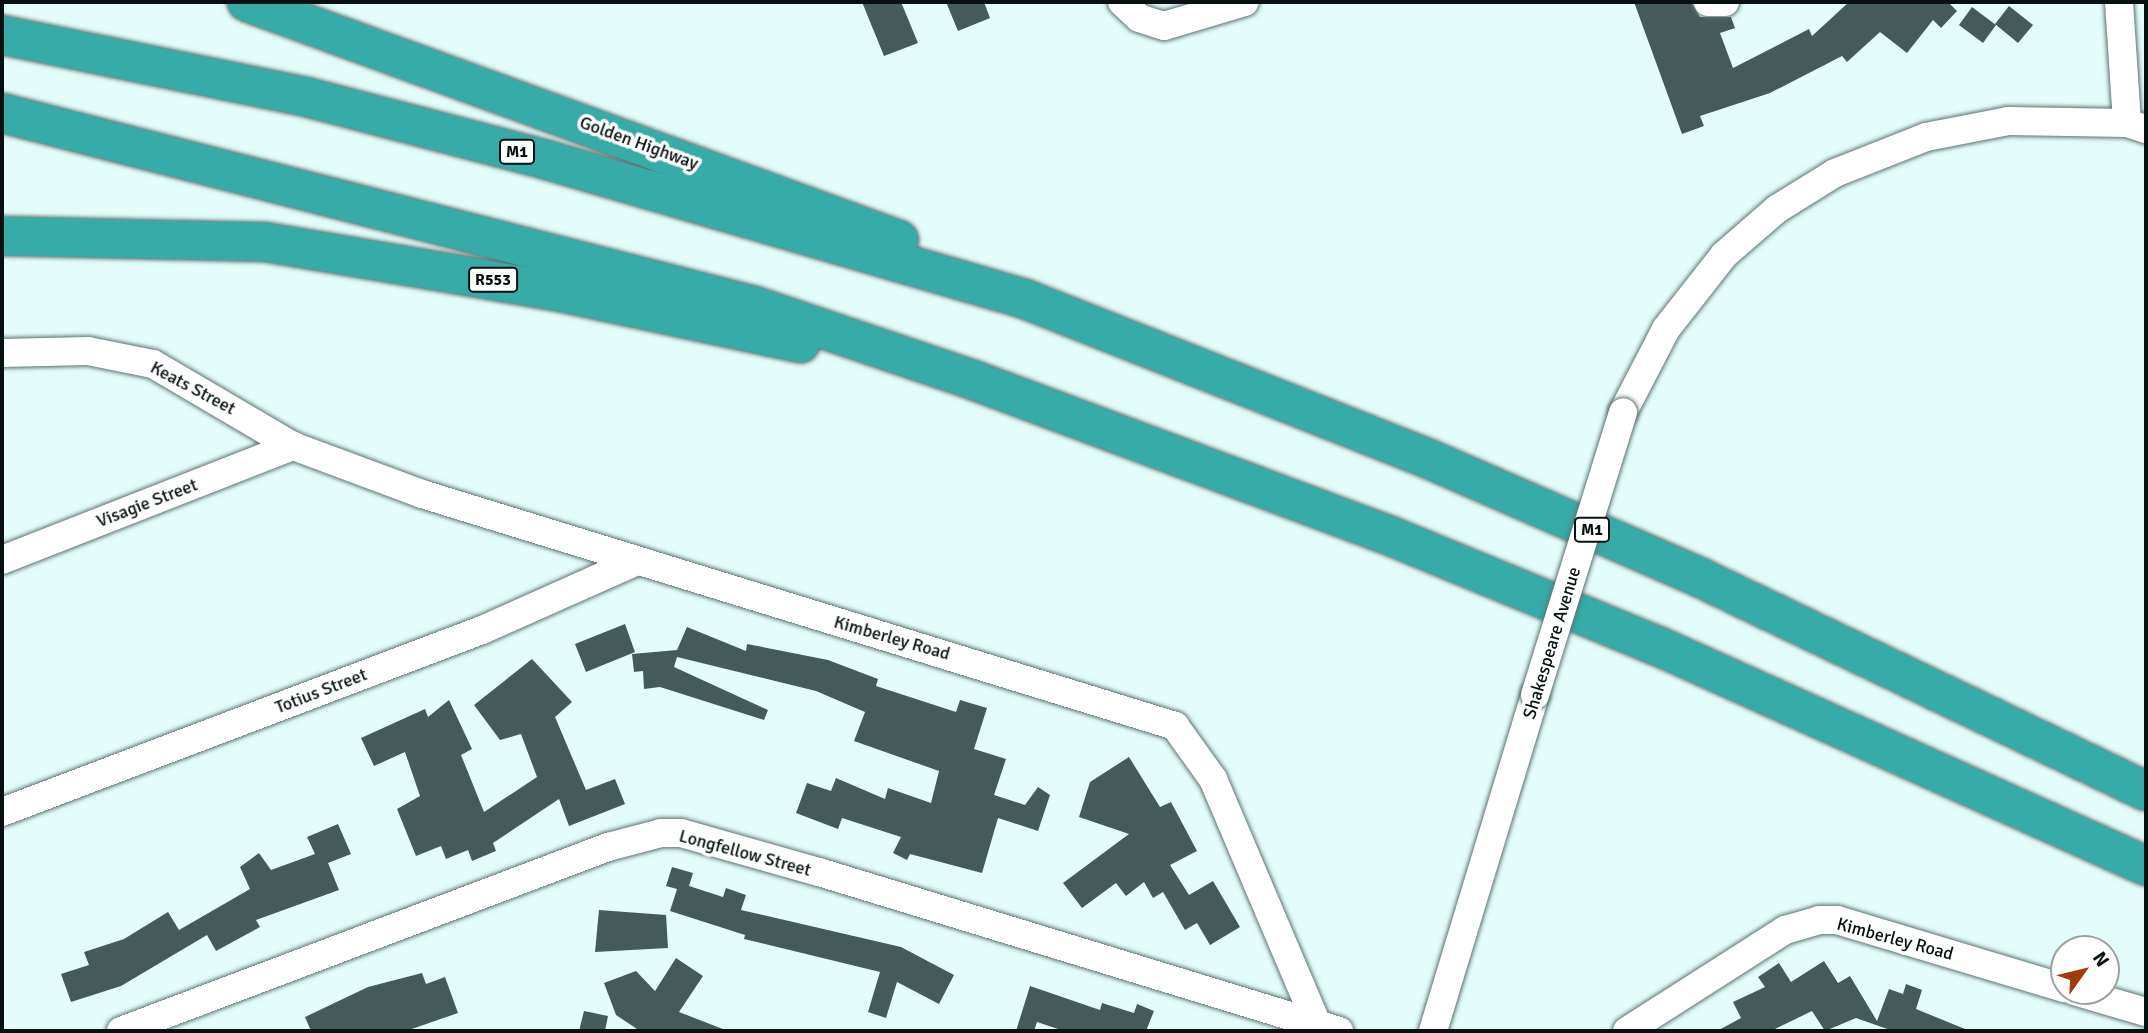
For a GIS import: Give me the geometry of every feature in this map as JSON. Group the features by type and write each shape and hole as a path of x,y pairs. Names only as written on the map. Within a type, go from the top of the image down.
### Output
{"highway":[{"name":"Golden Highway","path":"247,2 872,228 1025,299"},
{"name":"M1","path":"2,35 319,101 547,160 1025,299 1479,480 1701,578 2146,791"},
{"path":"2,113 755,306 976,381 1393,537 1646,641 2146,866"},
{"name":"R553","path":"2,236 265,242 550,290 976,381"}],"street":[{"path":"1122,2 1139,18 1164,26 1245,2"},
{"path":"1709,2 1725,2"},
{"path":"2119,2 2137,126"},
{"name":"Shakespeare Avenue","path":"1433,1031 1623,412 1656,345 1695,288 1751,231 1809,188 1886,151 1966,128 2045,120 2137,126"},
{"name":"Keats Street","path":"2,354 88,351 153,364 293,446"},
{"name":"Visagie Street","path":"2,560 293,446"},
{"name":"Kimberley Road","path":"293,446 635,562 1175,726 1213,779 1328,1027"},
{"name":"Totius Street","path":"2,812 482,631 635,562"},
{"name":"Longfellow Street","path":"121,1031 608,847 660,833 681,833 819,872 1328,1027"},
{"name":"Kimberley Road","path":"1627,1031 1785,930 1819,920 1837,920 2050,984"},
{"path":"2120,1004 2146,1012"}],"building":[{"path":"862,2 901,2 918,43 884,56"},
{"path":"946,2 984,2 990,18 958,31"},
{"path":"1634,2 1691,2 1700,17 1731,17 1735,28 1720,33 1733,68 1809,29 1812,36 1849,2 1948,2 1957,11 1941,28 1933,20 1907,53 1880,32 1847,62 1842,56 1770,93 1700,116 1704,126 1682,134"},
{"path":"2009,6 2033,25 2018,43 1995,24"},
{"path":"1972,7 1996,25 1983,43 1959,25"},
{"path":"625,624 635,652 586,672 575,644"},
{"path":"687,627 746,651 747,644 828,660 878,679 876,686 956,712 960,700 987,708 974,749 1006,759 994,795 1025,805 1038,787 1050,795 1038,831 998,818 982,873 910,854 907,860 893,853 901,837 842,818 838,829 796,813 807,783 831,791 836,778 885,799 888,788 931,803 939,771 854,741 865,712 816,691 677,657 674,667 768,710 764,720 660,687 644,689 643,671 634,672 632,654 677,650"},
{"path":"532,659 572,702 555,717 586,790 615,779 625,804 569,826 559,799 493,843 496,851 472,861 468,850 446,859 441,846 416,856 397,809 420,796 405,752 374,766 361,738 425,709 428,717 449,700 472,749 461,755 484,812 537,777 521,734 500,740 474,705"},
{"path":"1129,757 1160,807 1171,802 1197,851 1170,865 1189,895 1213,881 1240,927 1210,945 1197,923 1185,930 1163,892 1153,898 1144,882 1126,896 1116,883 1082,908 1063,883 1129,834 1079,817 1090,782"},
{"path":"338,824 351,854 328,863 339,890 256,920 260,927 216,951 207,935 121,986 71,1002 61,974 89,965 84,952 124,939 168,912 179,930 250,889 240,867 259,853 271,870 315,854 307,837"},
{"path":"672,867 693,873 689,886 723,897 726,888 746,895 741,910 901,947 954,975 939,1004 897,982 886,1018 868,1012 880,972 744,939 745,935 670,911 677,889 666,886"},
{"path":"599,910 666,915 668,948 595,952"},
{"path":"676,958 703,976 679,1012 728,1031 640,1031 616,1015 604,983 636,971 655,991"},
{"path":"1824,961 1838,983 1850,976 1877,1021 1889,989 1903,994 1906,984 1922,990 1916,1009 1970,1031 1893,1031 1856,1018 1825,1031 1812,1011 1771,1031 1717,1031 1741,1018 1733,1002 1765,987 1758,977 1779,963 1791,982"},
{"path":"422,973 426,984 445,977 458,1013 406,1031 311,1031 305,1017 368,987"},
{"path":"1030,986 1100,1010 1102,1003 1134,1013 1137,1004 1154,1011 1146,1031 1064,1031 1037,1022 1034,1031 1016,1031"},
{"path":"584,1011 608,1016 605,1031 579,1031"}]}
